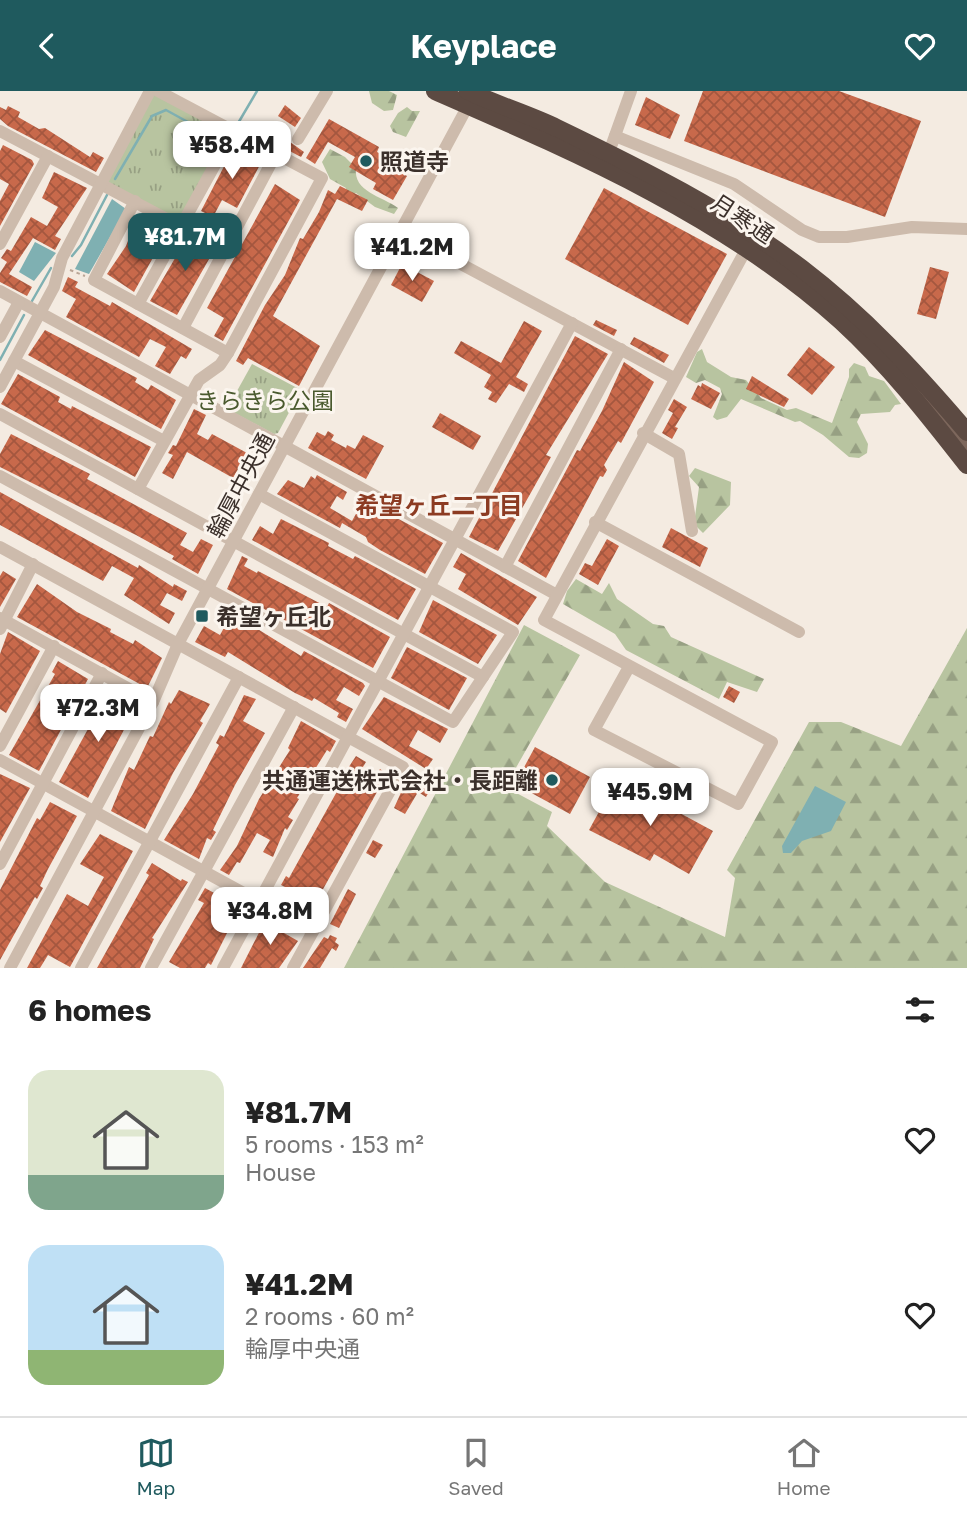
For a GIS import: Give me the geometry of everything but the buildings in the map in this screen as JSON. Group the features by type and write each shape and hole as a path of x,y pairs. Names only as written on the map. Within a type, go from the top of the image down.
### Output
{"highway":[{"name":"月寒通","path":"435,91 470,97 555,127 609,154 750,241 848,328 903,384 967,465"},
{"name":"月寒通","path":"470,97 575,155 802,268 862,318 916,372 967,432"}],"main road":[{"path":"750,241 843,314 897,367 967,449"},
{"path":"916,372 967,424"}],"street":[{"path":"0,387 54,287 62,258 99,184 150,91"},
{"path":"138,489 189,395 199,380 220,365 228,352 322,178 158,91"},
{"path":"298,139 327,91"},
{"path":"609,154 631,91"},
{"name":"輪厚中央通","path":"10,968 153,702 178,643 401,232 470,97"},
{"path":"0,131 180,226"},
{"path":"138,304 233,132"},
{"path":"615,136 734,184 802,230 819,237 847,237 912,227 967,229"},
{"path":"183,328 276,154"},
{"path":"0,244 48,156"},
{"path":"135,201 94,280 228,352"},
{"path":"401,232 674,378"},
{"path":"629,667 594,730 738,804 772,742 544,620 643,433 750,241"},
{"path":"0,291 557,595"},
{"path":"0,337 19,302"},
{"path":"223,968 572,323"},
{"path":"505,567 621,349"},
{"path":"14,361 164,440"},
{"path":"0,414 483,677"},
{"path":"643,433 679,454 692,531"},
{"path":"0,476 453,722 513,632 259,494"},
{"path":"595,522 799,632"},
{"path":"0,547 403,767 293,968"},
{"path":"33,564 2,622 54,646 153,702"},
{"path":"0,746 54,646"},
{"path":"0,865 102,673"},
{"path":"81,968 239,677"},
{"path":"151,968 294,707"},
{"path":"0,761 313,931"}],"path":[{"path":"70,270 94,280"}],"green space":[{"path":"150,91 233,132 180,226 99,184"},
{"path":"369,91 389,91 397,95 393,110 384,111 372,103"},
{"path":"407,107 412,111 420,111 406,137 393,132 390,126 398,113"},
{"path":"330,149 345,157 356,168 356,176 364,188 398,208 394,214 375,207 356,193 343,199 346,188 330,179 322,162"},
{"path":"702,349 707,362 731,377 746,380 761,398 787,410 796,408 832,423 849,377 849,369 854,363 865,367 869,376 884,381 901,404 895,405 890,412 861,414 857,422 868,444 867,453 859,458 849,457 823,435 800,421 795,422 741,399 727,417 717,420 713,417 722,394 720,388 705,380 696,383 686,377 697,352"},
{"name":"きらきら公園","path":"252,364 301,390 278,433 274,434 227,409"},
{"path":"695,468 731,482 730,505 703,533 694,524 699,487 689,476"},
{"path":"576,579 602,594 609,583 617,599 653,624 664,626 671,637 764,679 757,692 727,682 719,699 626,650 615,634 563,604 567,591"},
{"path":"524,625 580,655 505,787 552,812 547,826 605,882 725,937 735,878 727,870 809,722 841,722 901,746 967,628 967,968 344,968"}],"water":[{"path":"112,199 126,209 89,274 75,269"},
{"path":"35,242 56,253 34,281 19,272"},
{"path":"815,786 846,802 831,831 802,841 791,853 783,853 782,846"}],"waterway":[{"path":"237,125 257,91"},
{"path":"115,179 152,116 166,110 217,138"},
{"path":"72,256 81,245 107,195"},
{"path":"32,301 51,268"},
{"path":"0,360 24,315"}],"place":[{"name":"照道寺","path":"366,161"},
{"name":"希望ヶ丘北","path":"202,616"},
{"name":"共通運送株式会社・長距離","path":"552,780"}],"district":[{"name":"希望ヶ丘二丁目","path":"439,504"}]}
